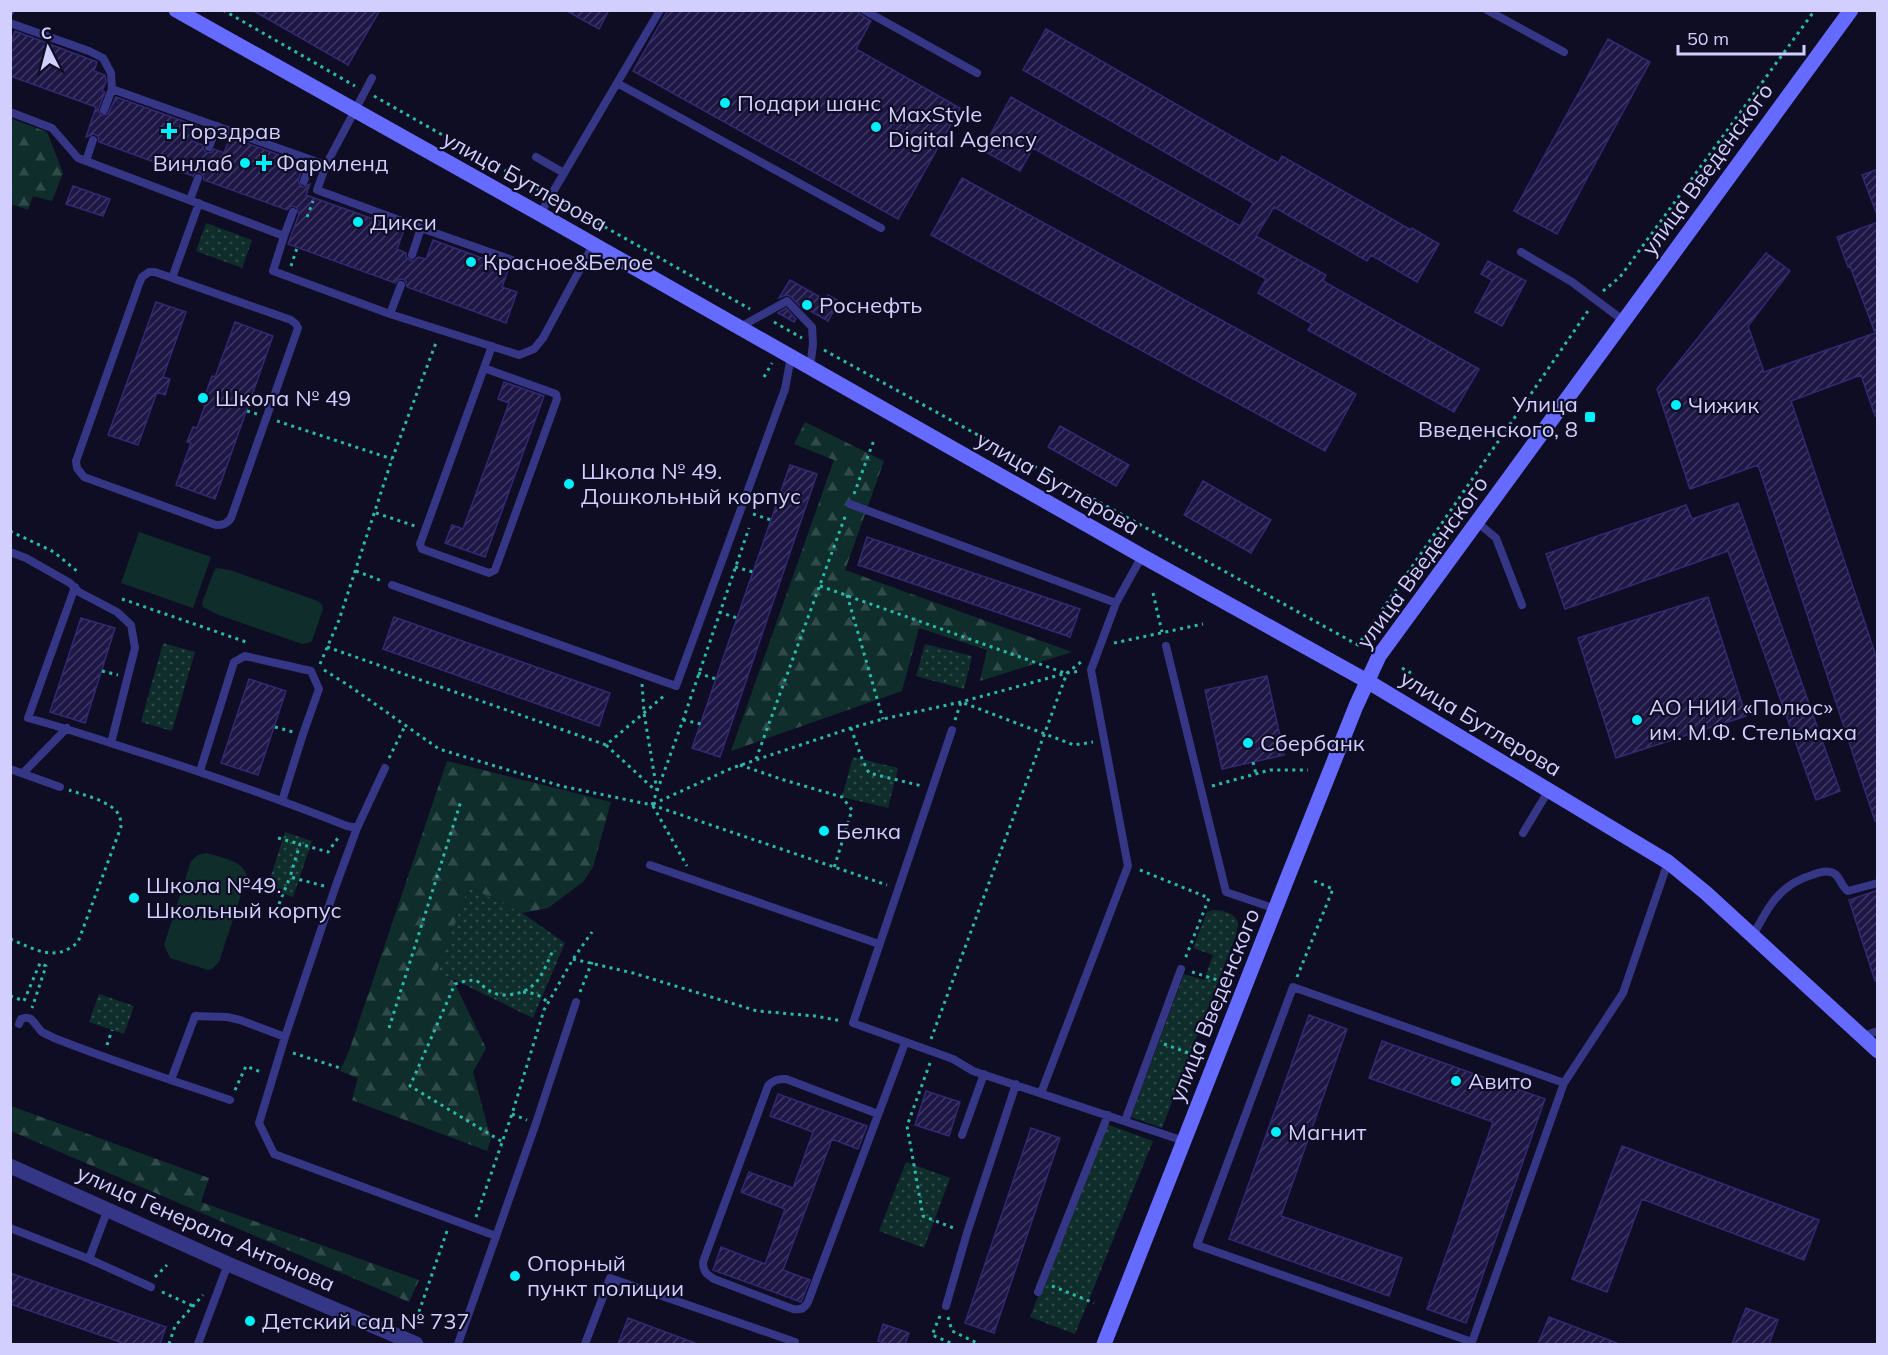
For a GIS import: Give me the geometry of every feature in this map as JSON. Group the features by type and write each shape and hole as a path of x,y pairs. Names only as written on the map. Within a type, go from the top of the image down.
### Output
{"street":[{"name":"улица Бутлерова","path":"176,10 1367,681 1668,862 1706,893 1878,1051"},
{"name":"улица Введенского","path":"1104,1344 1367,681 1379,656 1851,10"},
{"name":"улица Генерала Антонова","path":"10,1166 228,1264 416,1344"}],"lane":[{"path":"540,214 660,10"},
{"path":"864,10 977,73"},
{"path":"1487,10 1564,52"},
{"path":"10,23 103,58 111,73 112,89 104,110"},
{"path":"372,78 326,165 317,190 512,260"},
{"path":"617,83 881,228"},
{"path":"112,89 326,165"},
{"path":"10,112 51,128 78,158 284,236"},
{"path":"209,147 217,126"},
{"path":"86,161 93,140"},
{"path":"536,157 564,174"},
{"path":"304,181 312,160"},
{"path":"190,200 198,178"},
{"path":"172,278 199,203"},
{"path":"293,212 273,271 390,314 519,355 534,349 543,338 593,244"},
{"path":"412,255 421,228"},
{"path":"1521,252 1572,282 1624,321"},
{"path":"149,272 172,278 296,324 298,333 267,418 231,518 222,525 216,525 84,477 80,473 76,460 142,277 149,272"},
{"path":"390,314 401,285"},
{"path":"739,328 787,301 812,327 813,344 810,368"},
{"path":"484,368 556,394 557,399 495,570 489,573 422,549 420,544 426,529 484,368 492,346"},
{"path":"392,585 676,686 785,389 791,357"},
{"path":"850,504 1116,603"},
{"path":"1478,523 1496,538 1522,605"},
{"path":"10,552 26,558 75,587 79,592 117,612 131,625 135,648 111,743"},
{"path":"1041,1093 1128,866 1091,670 1116,603 1142,556"},
{"path":"75,587 28,718 67,728 200,771 357,828"},
{"path":"1166,646 1227,892 1276,909"},
{"path":"200,771 234,662 245,656 311,671 320,689 282,801"},
{"path":"23,773 67,728"},
{"path":"952,730 897,888 854,1023 953,1059 973,1071 1184,1141"},
{"path":"385,768 357,828 285,1037 259,1123 274,1154 496,1236"},
{"path":"10,769 60,787"},
{"path":"1523,833 1549,790"},
{"path":"1564,1083 1293,987 1197,1245 1472,1342 1564,1083 1623,993 1668,862"},
{"path":"650,865 879,944"},
{"path":"1753,936 1763,916 1782,891 1796,879 1832,872 1838,876 1843,888 1848,891 1878,883"},
{"path":"1125,1121 1181,969"},
{"path":"458,1344 576,1002"},
{"path":"171,1080 195,1016 227,1017 240,1020 285,1037"},
{"path":"19,1024 21,1019 26,1017 33,1019 42,1032 103,1057 230,1100"},
{"path":"1862,1036 1878,1031"},
{"path":"878,1114 786,1079 772,1082 768,1086 703,1262 706,1275 793,1309 805,1308 905,1043"},
{"path":"962,1135 984,1074"},
{"path":"946,1306 967,1233 1016,1084"},
{"path":"1038,1292 1108,1115"},
{"path":"89,1259 108,1209"},
{"path":"10,1228 89,1259 151,1287"},
{"path":"198,1344 228,1264"},
{"path":"585,1344 610,1278 795,1342"}],"path":[{"path":"223,10 761,315 1358,645 1595,301 1620,277 1815,10"},
{"path":"307,217 317,190"},
{"path":"287,276 297,248"},
{"path":"440,330 392,459 339,620 319,667 439,749 561,786 652,805 897,888"},
{"path":"267,418 392,459"},
{"path":"756,759 874,440"},
{"path":"375,513 426,529"},
{"path":"753,514 771,520"},
{"path":"695,881 652,805 750,525"},
{"path":"10,531 54,552 79,573"},
{"path":"735,567 753,572"},
{"path":"356,571 392,585"},
{"path":"819,585 1067,673"},
{"path":"1153,593 1166,646"},
{"path":"847,595 883,719"},
{"path":"115,597 251,644"},
{"path":"719,612 737,618"},
{"path":"1100,645 1203,624"},
{"path":"327,647 606,745 657,791"},
{"path":"1402,668 1411,673"},
{"path":"698,673 716,679"},
{"path":"652,805 740,765 851,728 961,702 1067,673"},
{"path":"967,1233 923,1216 907,1126 930,1051 1067,673"},
{"path":"641,674 644,713 657,791"},
{"path":"606,745 676,686"},
{"path":"952,730 961,702"},
{"path":"961,702 1074,745 1086,743"},
{"path":"683,720 700,724"},
{"path":"385,768 405,726"},
{"path":"274,727 303,734"},
{"path":"851,728 869,773 932,788"},
{"path":"1253,762 1256,775"},
{"path":"740,765 842,797 852,810 834,868"},
{"path":"1201,789 1270,771 1308,770"},
{"path":"10,939 45,953 56,954 69,950 78,942 121,827 120,817 109,805 60,787"},
{"path":"389,1028 461,801"},
{"path":"278,838 328,852 347,826"},
{"path":"279,904 300,844"},
{"path":"1128,866 1209,898 1181,969 1224,982"},
{"path":"290,877 321,885"},
{"path":"1293,987 1333,889 1314,881"},
{"path":"472,1227 548,1003 573,959 592,932"},
{"path":"501,1141 410,1086 455,984 469,979 478,981 498,994 513,994 533,986 553,950"},
{"path":"573,959 592,962 757,1011 815,1016 854,1023"},
{"path":"576,1002 592,962"},
{"path":"10,996 24,1001 40,963 46,966 38,992"},
{"path":"521,991 535,993 548,1003"},
{"path":"103,1057 112,1030"},
{"path":"1153,1041 1194,1055"},
{"path":"290,1052 340,1068"},
{"path":"230,1100 246,1066 273,1076"},
{"path":"414,1326 451,1219"},
{"path":"1042,1282 1094,1303"},
{"path":"151,1287 193,1306"},
{"path":"169,1344 175,1326 206,1291"},
{"path":"946,1306 952,1331 979,1344"},
{"path":"938,1319 932,1335 953,1344"}],"green space":[{"path":"10,118 47,132 63,173 52,201 33,196 28,210 11,204"},
{"path":"206,223 252,240 242,268 196,251"},
{"path":"805,422 884,461 845,570 1072,652 980,681 987,650 919,628 902,691 731,751 834,460 794,444"},
{"path":"139,532 211,557 193,608 121,583"},
{"path":"216,568 230,570 318,601 323,609 312,641 302,644 219,615 203,607 202,603"},
{"path":"163,643 195,652 172,731 141,722"},
{"path":"925,644 972,656 964,689 916,676"},
{"path":"853,757 898,768 888,808 842,797"},
{"path":"447,761 611,802 593,867 583,882 548,908 522,913 469,887 437,971 453,980 486,1048 473,1072 491,1139 487,1151 352,1100 358,1078 340,1071 349,1051"},
{"path":"285,832 312,841 293,897 267,888"},
{"path":"207,853 237,863 245,871 247,877 219,962 208,970 170,958 164,945 191,861 198,855"},
{"path":"469,887 522,913 565,943 533,1018 436,971"},
{"path":"1213,910 1235,917 1238,924 1236,935 1162,1128 1131,1117 1184,974 1204,980 1213,955 1193,948 1207,912"},
{"path":"99,994 134,1006 124,1034 89,1022"},
{"path":"11,1106 209,1178 201,1202 419,1280 409,1302 11,1131"},
{"path":"1106,1124 1153,1141 1075,1334 1030,1317"},
{"path":"906,1162 950,1178 924,1248 879,1231"}],"building":[{"path":"252,10 380,10 348,65"},
{"path":"565,10 609,10 599,29"},
{"path":"668,10 857,10 871,21 856,49 960,108 898,219 633,71"},
{"path":"1046,29 1278,163 1282,156 1439,244 1417,282 1371,255 1367,261 1274,207 1256,236 1326,275 1323,281 1479,369 1454,412 1308,330 1312,324 1258,293 1266,279 1033,148 1020,171 982,150 1011,97 1240,226 1253,203 1023,70"},
{"path":"15,31 97,62 94,71 105,75 106,82 98,110 101,115 108,114 116,97 197,126 192,141 203,145 207,153 214,149 224,153 230,137 304,164 298,181 302,187 310,184 306,195 404,230 397,249 406,253 406,257 410,260 414,261 418,257 426,259 433,240 509,268 502,287 517,292 506,323 407,287 403,279 395,283 288,244 299,214 296,207 291,206 287,210 204,180 203,175 199,172 193,176 99,142 98,136 94,134 86,137 96,107 10,76 10,45"},
{"path":"1608,39 1650,62 1557,234 1514,211"},
{"path":"1878,169 1878,211 1876,212 1862,175"},
{"path":"962,178 1356,394 1325,451 931,235"},
{"path":"73,186 110,199 103,216 66,204"},
{"path":"1878,222 1878,415 1875,416 1861,375 1791,401 1878,662 1878,820 1875,821 1758,465 1690,489 1657,389 1766,253 1790,271 1748,326 1764,372 1875,333 1837,237"},
{"path":"1488,261 1526,281 1502,326 1475,312 1492,280 1481,274"},
{"path":"790,280 825,300 828,295 839,301 828,321 802,308 790,296 779,298"},
{"path":"156,302 186,312 163,377 170,379 165,395 157,392 138,445 108,435"},
{"path":"786,308 796,319 794,322 778,313"},
{"path":"235,322 273,336 215,499 176,485 191,443 187,442 193,427 197,428 205,405 202,404 212,376 215,377"},
{"path":"504,382 544,396 485,557 445,543 452,525 463,529 509,403 498,399"},
{"path":"1060,426 1129,465 1116,486 1048,447"},
{"path":"790,465 817,474 720,757 692,748"},
{"path":"1203,481 1271,520 1251,553 1184,515"},
{"path":"1738,503 1840,791 1816,800 1728,551 1565,609 1546,554 1686,505 1692,519"},
{"path":"867,537 1080,609 1070,637 858,565"},
{"path":"1708,597 1746,716 1616,758 1578,638"},
{"path":"394,617 610,693 599,726 383,649"},
{"path":"81,618 115,628 85,723 50,712"},
{"path":"1267,676 1284,755 1222,769 1205,690"},
{"path":"249,679 286,691 258,775 221,763"},
{"path":"1878,890 1878,980 1875,981 1849,900"},
{"path":"1309,1015 1347,1029 1281,1216 1402,1258 1389,1296 1229,1239"},
{"path":"1382,1041 1545,1099 1466,1323 1427,1309 1493,1122 1369,1078"},
{"path":"926,1091 960,1102 949,1136 915,1125"},
{"path":"778,1094 867,1126 858,1149 832,1139 783,1270 810,1280 801,1302 713,1270 721,1247 765,1264 785,1209 741,1192 749,1172 793,1188 813,1132 770,1116"},
{"path":"1031,1128 1060,1138 994,1333 965,1323"},
{"path":"1622,1146 1819,1220 1804,1260 1642,1199 1607,1292 1572,1279"},
{"path":"10,1273 166,1327 160,1344 126,1344 10,1304"},
{"path":"1746,1308 1778,1320 1769,1344 1732,1344"},
{"path":"1549,1317 1617,1343 1617,1344 1538,1344"},
{"path":"628,1318 695,1343 695,1344 618,1344"},
{"path":"883,1324 909,1333 905,1344 888,1344 878,1341"}],"place":[{"name":"Подари шанс","path":"725,103"},
{"name":"MaxStyle Digital Agency","path":"876,127"},
{"name":"Горздрав","path":"169,131"},
{"name":"Винлаб","path":"245,163"},
{"name":"Фармленд","path":"264,163"},
{"name":"Дикси","path":"358,222"},
{"name":"Красное&Белое","path":"471,262"},
{"name":"Роснефть","path":"807,305"},
{"name":"Школа № 49","path":"203,398"},
{"name":"Чижик","path":"1676,405"},
{"name":"Улица Введенского, 8","path":"1590,417"},
{"name":"Школа № 49. Дошкольный корпус","path":"569,484"},
{"name":"АО НИИ «Полюс» им. М.Ф. Стельмаха","path":"1637,720"},
{"name":"Сбербанк","path":"1248,743"},
{"name":"Белка","path":"824,831"},
{"name":"Школа №49. Школьный корпус","path":"134,898"},
{"name":"Авито","path":"1456,1081"},
{"name":"Магнит","path":"1276,1132"},
{"name":"Опорный пункт полиции","path":"515,1276"},
{"name":"Детский сад № 737","path":"250,1321"}]}
